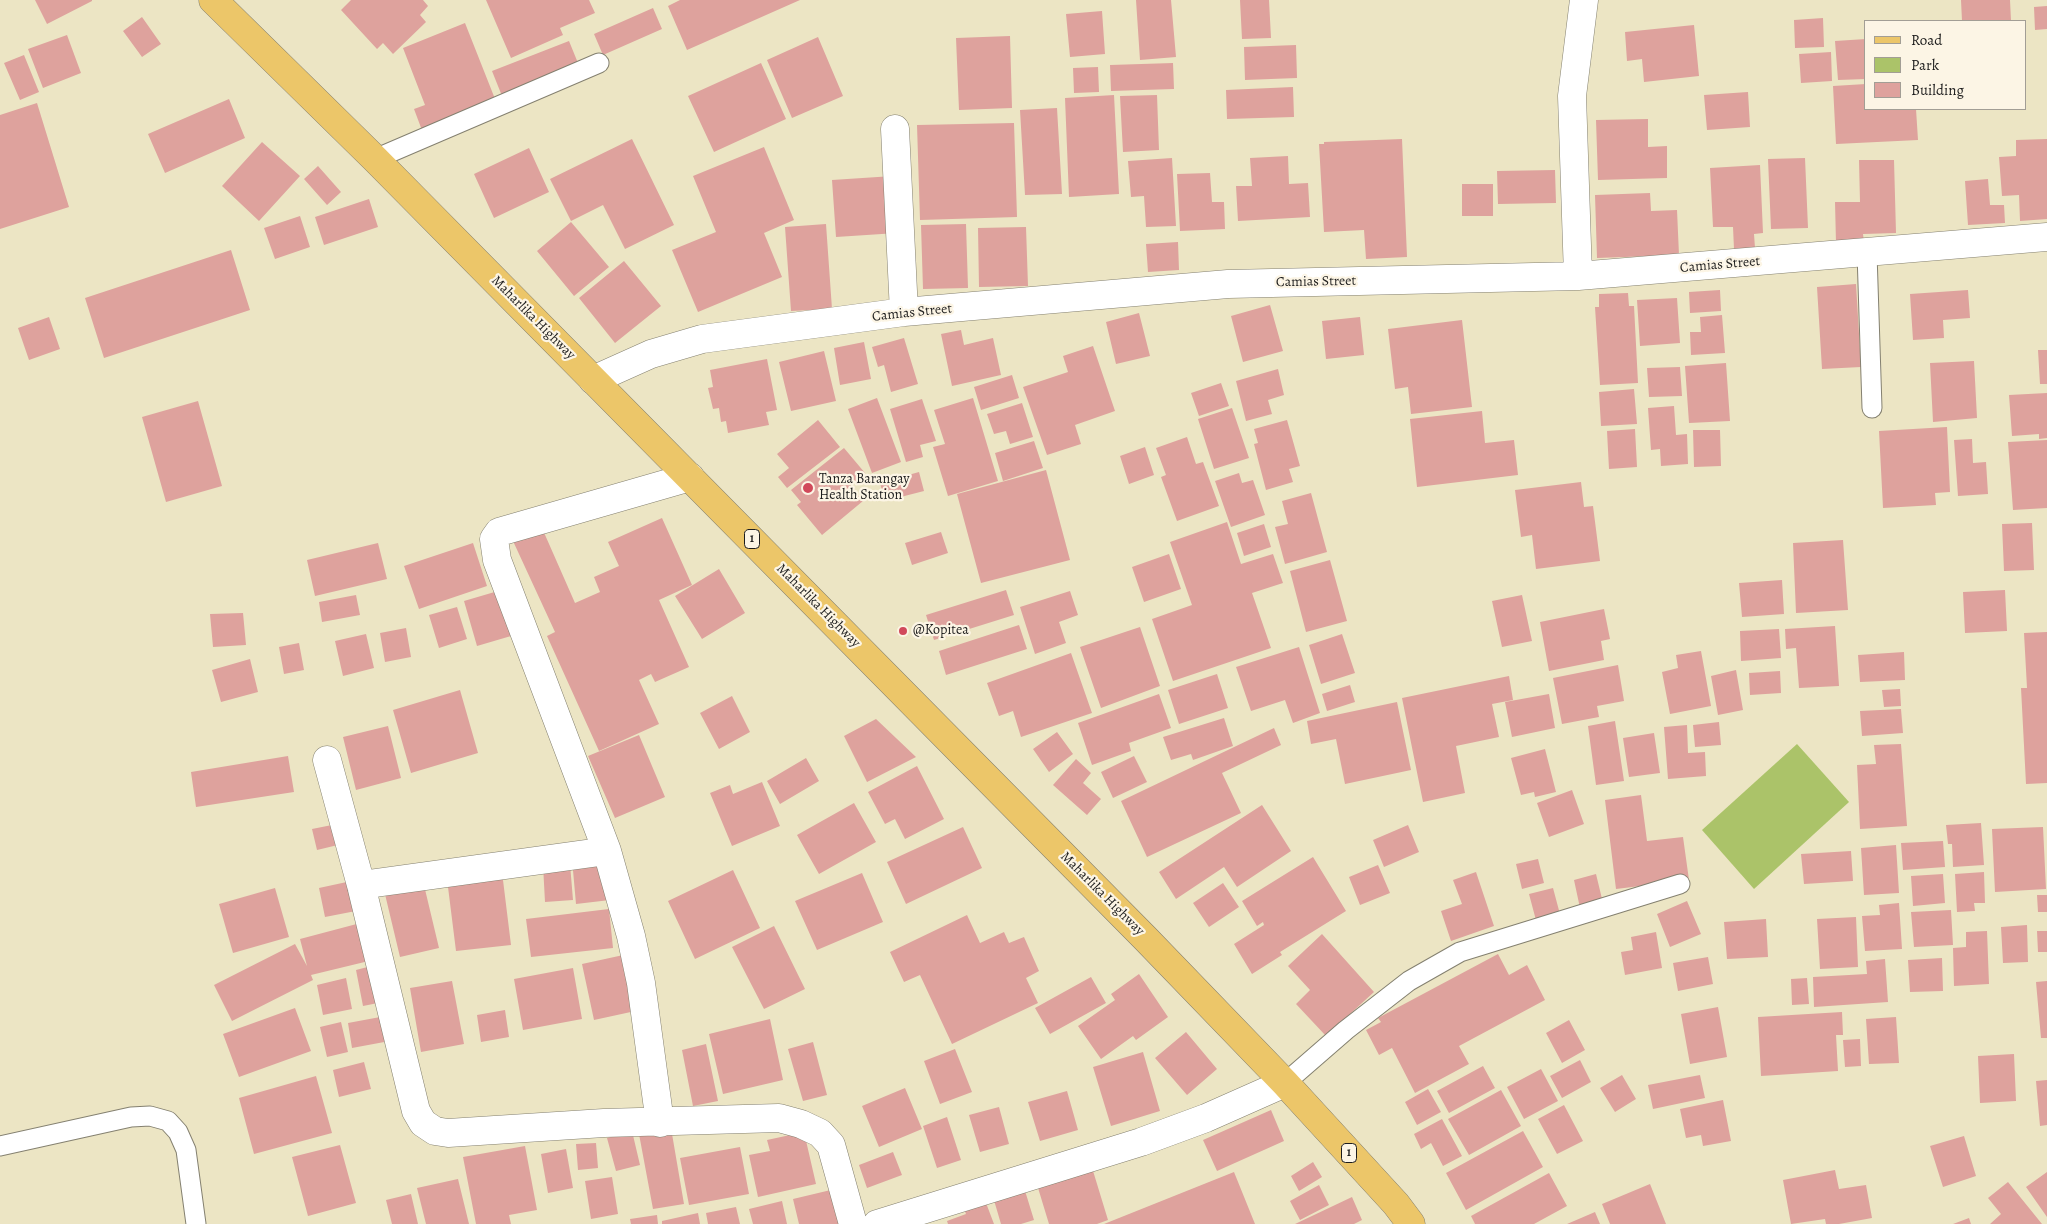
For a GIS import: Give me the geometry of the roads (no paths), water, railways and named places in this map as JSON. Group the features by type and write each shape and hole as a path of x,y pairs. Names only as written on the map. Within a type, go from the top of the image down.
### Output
{"main road":[{"name":"Maharlika Highway","path":"213,0 375,159 1152,945 1396,1204 1410,1224"}],"street":[{"path":"1578,276 1572,96 1584,0"},
{"path":"895,129 904,312"},
{"name":"Camias Street","path":"593,380 652,354 702,339 904,312 1228,284 1578,276 2047,237"},
{"path":"660,1123 641,983 631,936 607,850 497,560 494,539 499,532 690,477"},
{"path":"327,760 361,885 416,1111 423,1123 435,1131 448,1133 604,1123 660,1123 780,1118 801,1124 820,1133 831,1145 853,1224"},
{"path":"361,885 607,850"},
{"path":"877,1224 1140,1142 1206,1118 1284,1083"}],"lane":[{"path":"375,159 599,63"},
{"path":"1867,253 1872,408"},
{"path":"1284,1083 1346,1030 1409,981 1460,952 1680,884"},
{"path":"0,1146 130,1117 150,1116 168,1122 178,1132 186,1150 196,1224"}],"place":[{"name":"Tanza Barangay Health Station","path":"808,488"},
{"name":"@Kopitea","path":"903,631"}]}
